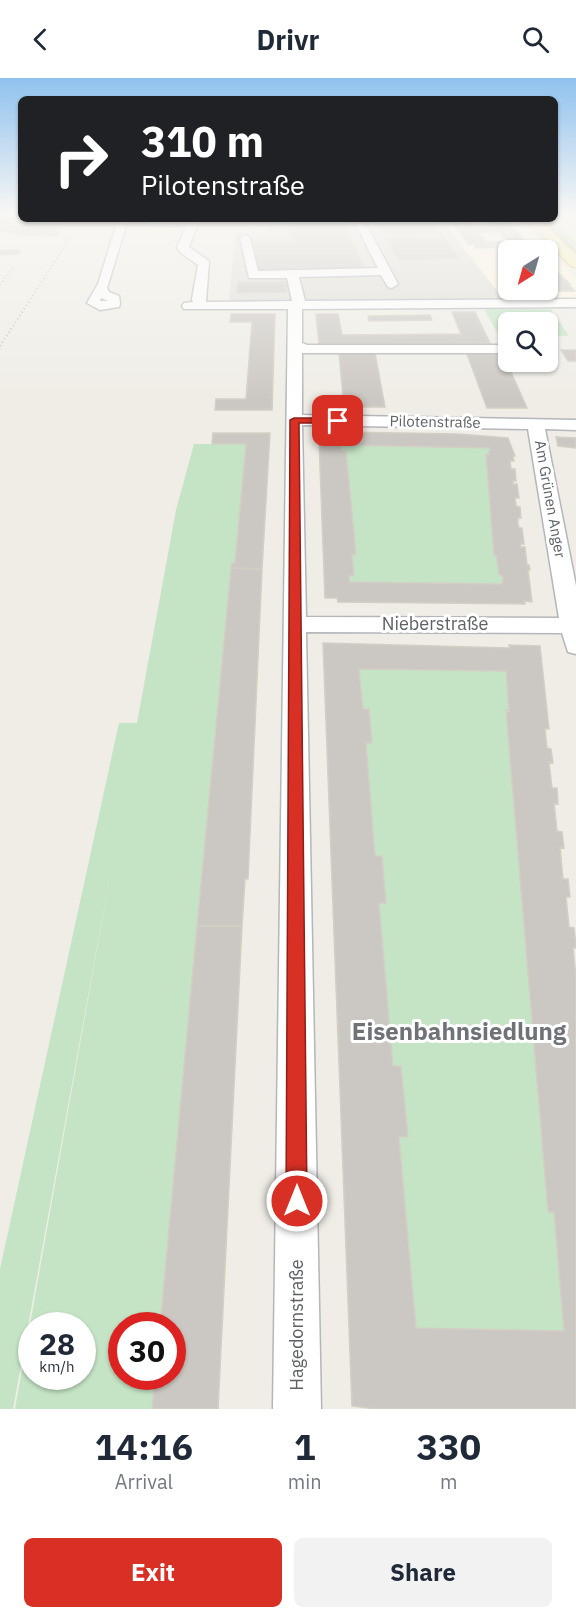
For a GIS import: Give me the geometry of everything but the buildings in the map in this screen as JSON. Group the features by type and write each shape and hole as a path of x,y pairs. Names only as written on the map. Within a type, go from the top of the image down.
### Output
{"street":[{"path":"102,289 106,277"},
{"path":"202,277 195,305 576,303"},
{"name":"Hagedornstraße","path":"293,277 299,302 295,345 294,420 297,1409"},
{"path":"389,277 403,305"},
{"path":"295,345 305,349 498,350"},
{"name":"Pilotenstraße","path":"294,420 576,425"},
{"name":"Am Grünen Anger","path":"535,423 575,632"},
{"name":"Nieberstraße","path":"295,624 575,632"}],"shaded area":[{"path":"231,277 486,277 498,292 498,300 504,300 229,302"},
{"path":"486,277 498,277 498,292"},
{"path":"558,277 576,278 576,299 558,299"}],"green space":[{"path":"484,309 551,309 553,312 498,312 498,334"},
{"path":"558,320 569,336 558,336"},
{"path":"194,444 246,444 235,563 231,563 161,1312 108,1312 108,1390 154,1390 152,1409 15,1409 18,1390 96,1390 96,1312 32,1312 114,853 31,1312 18,1312 18,1381 13,1409 0,1409 0,1269 119,723 137,723 176,510"},
{"path":"341,445 490,448 489,454 486,454 494,555 496,555 499,574 503,577 502,584 350,582 352,555 356,554"},
{"path":"359,669 506,671 509,711 506,711 548,1211 554,1213 564,1331 416,1328 399,1137 408,1136 401,1066 393,1066 379,903 386,903 382,856 375,856 366,743 372,742 369,709 363,709"}],"railway":[{"path":"0,285 6,277"},
{"path":"0,346 45,277"}],"district":[{"name":"Eisenbahnsiedlung","path":"459,1032"}],"route":[{"path":"297,1201 294,420 338,421"}]}
